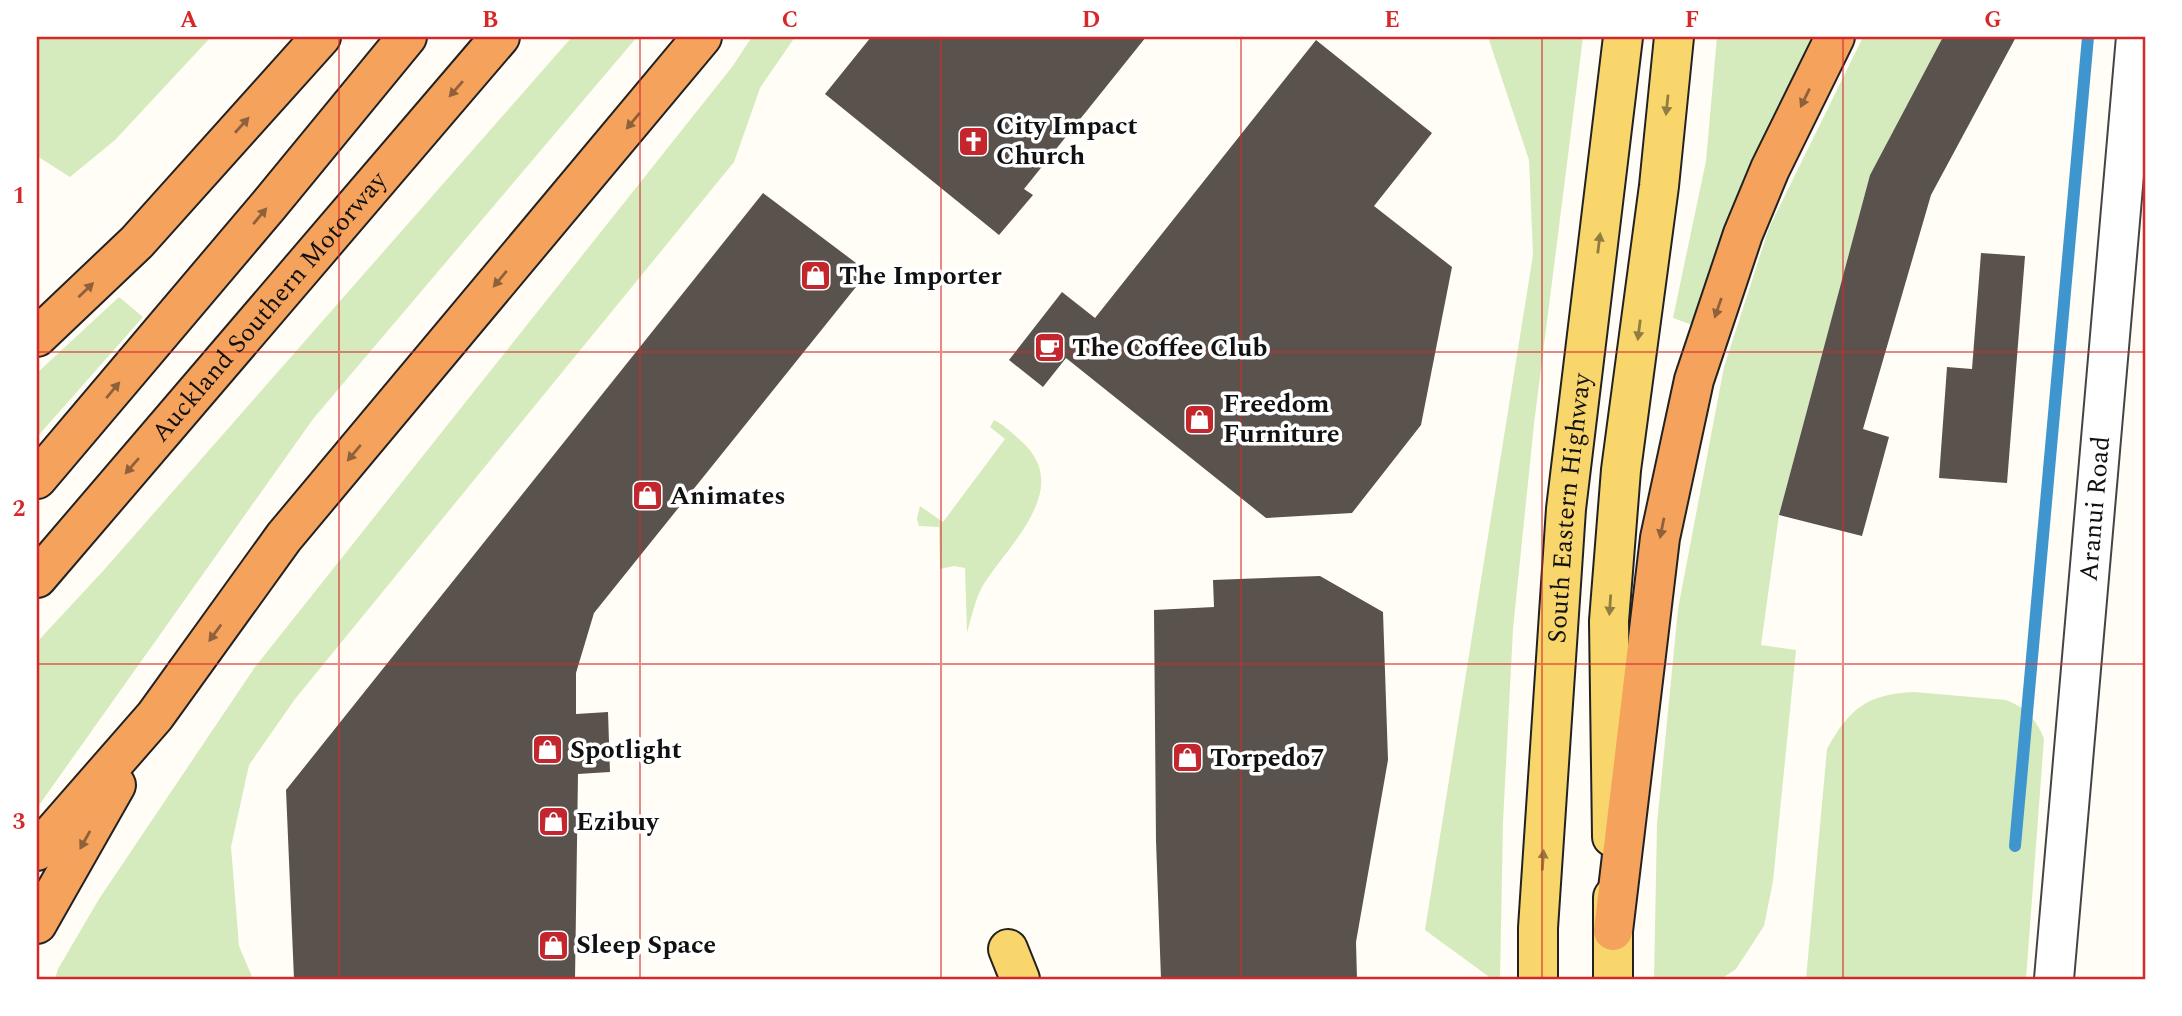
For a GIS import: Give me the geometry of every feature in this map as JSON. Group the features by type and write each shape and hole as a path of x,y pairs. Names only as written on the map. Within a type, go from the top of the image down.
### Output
{"highway":[{"path":"37,338 137,242 321,37"},
{"path":"37,479 407,37"},
{"name":"Auckland Southern Motorway","path":"37,578 500,37"},
{"path":"37,851 155,716 284,537 702,37"},
{"path":"1613,931 1660,538 1694,380 1743,234 1770,169 1835,37"},
{"path":"37,924 155,716"}],"main road":[{"name":"South Eastern Highway","path":"1538,979 1538,928 1566,509 1623,37"},
{"name":"South Eastern Highway","path":"1613,979 1609,621 1621,470 1658,186 1674,37"},
{"path":"1000,979 1009,949 1020,979"}],"street":[{"name":"Aranui Road","path":"2054,979 2136,37"}],"green space":[{"path":"37,37 211,37 115,140 70,177 37,156"},
{"path":"572,37 637,37 313,419 37,808 37,642 103,571"},
{"path":"752,37 795,37 760,88 734,162 295,699 249,765 231,847 239,946 253,979 55,979 58,969 99,899 255,667 732,67"},
{"path":"1488,37 1583,37 1534,424 1513,629 1503,822 1500,979 1492,979 1425,930 1533,255 1529,160"},
{"path":"1717,37 1822,37 1695,326 1673,318 1706,161"},
{"path":"1863,37 1943,37 1870,175 1779,515 1761,645 1796,650 1773,881 1764,926 1736,969 1721,979 1654,979 1657,824 1678,609 1724,367 1769,228"},
{"path":"119,297 143,317 37,437 37,373"},
{"path":"994,420 1020,440 1035,458 1041,477 1039,496 1032,515 982,587 967,633 965,568 954,566 940,569 939,527 919,526 917,519 920,506 943,522 1005,439 990,427"},
{"path":"1914,692 2006,700 2030,715 2044,739 2026,979 1806,979 1827,749 1843,724 1861,706 1884,696"}],"building":[{"name":"City Impact Church","path":"871,37 1146,37 1024,189 1033,195 999,235 825,94"},
{"path":"1943,37 2016,37 1931,195 1863,429 1889,437 1862,536 1779,515 1870,175"},
{"path":"1316,40 1432,133 1374,206 1452,267 1421,425 1352,513 1266,518 1066,358 1043,387 1009,360 1062,292 1095,318"},
{"path":"763,193 868,272 594,613 576,673 576,714 608,712 610,772 578,774 575,979 294,979 286,790"},
{"path":"1981,253 2025,256 2007,483 1939,478 1947,367 1972,369"},
{"path":"1320,576 1383,612 1388,760 1356,942 1357,979 1161,979 1156,841 1154,610 1214,607 1213,580"}],"waterway":[{"path":"2015,846 2088,37"}],"place":[{"name":"City Impact Church","path":"973,141"},
{"name":"The Importer","path":"816,276"},
{"name":"The Coffee Club","path":"1049,348"},
{"name":"Freedom Furniture","path":"1200,419"},
{"name":"Animates","path":"647,496"},
{"name":"Spotlight","path":"547,750"},
{"name":"Torpedo7","path":"1187,758"},
{"name":"Ezibuy","path":"553,822"},
{"name":"Sleep Space","path":"553,945"}]}
